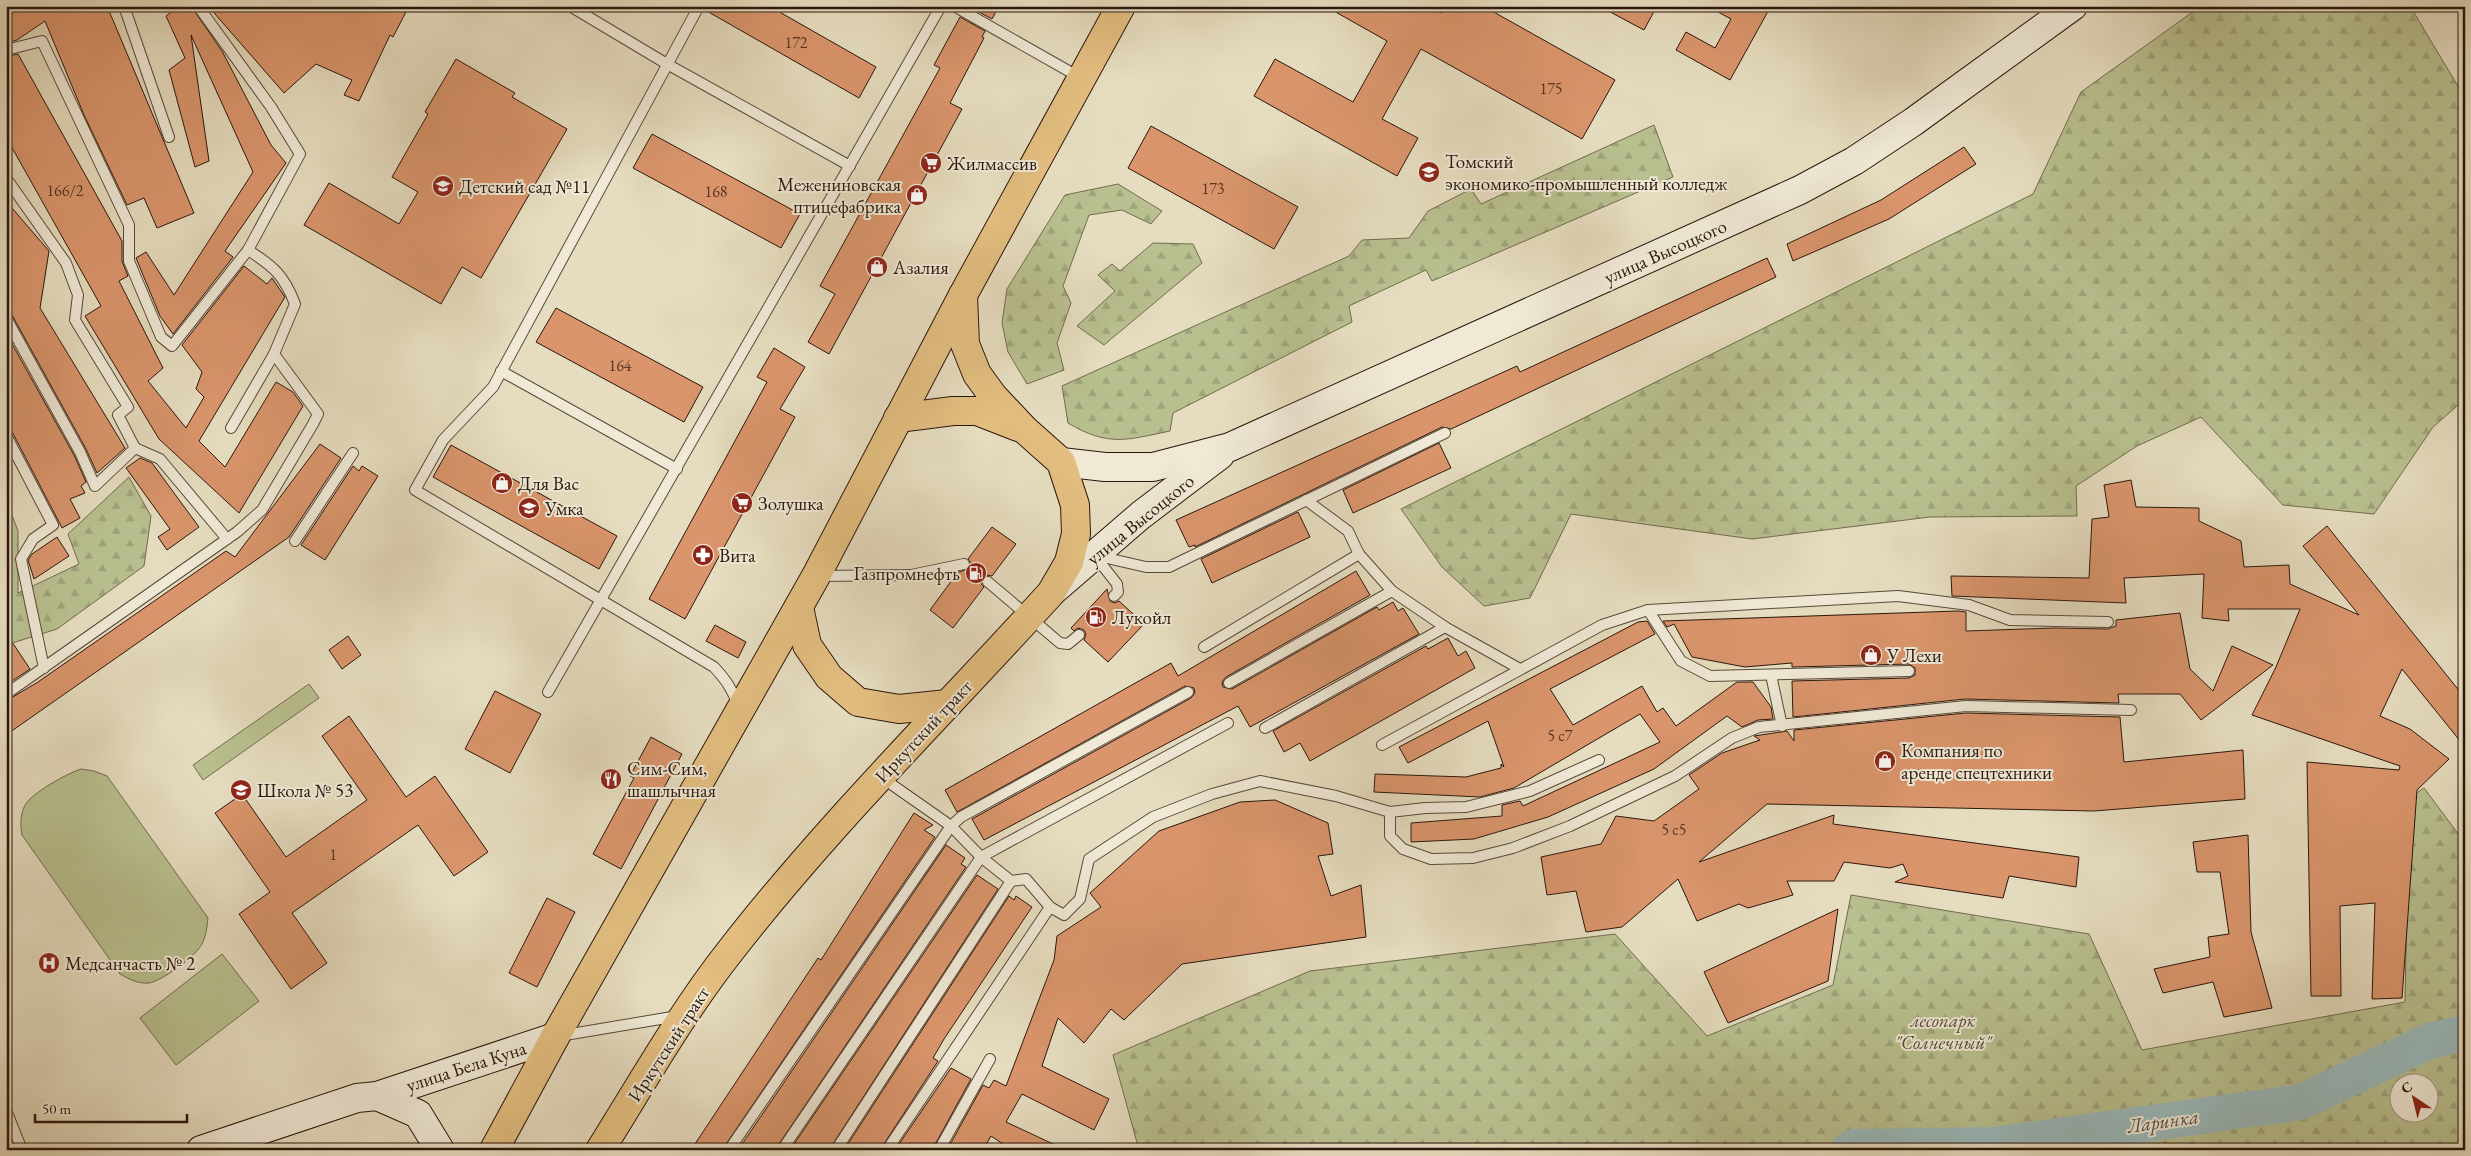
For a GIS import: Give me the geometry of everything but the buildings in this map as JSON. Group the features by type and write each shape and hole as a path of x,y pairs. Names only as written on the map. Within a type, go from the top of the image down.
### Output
{"main road":[{"path":"494,1150 555,1037 816,576 962,295 1121,6"},
{"name":"улица Высоцкого","path":"1061,462 1105,467 1153,467 1230,447 1800,190 1854,161 1913,122 2073,6"},
{"name":"Иркутский тракт","path":"601,1149 686,1014 729,953 777,892 880,776 1051,593 1069,562 1076,534 1075,505 1061,462 1026,430 994,396 977,374 965,344 962,295"},
{"path":"898,418 953,411 977,411 1026,430"},
{"name":"улица Высоцкого","path":"1051,593 1141,515 1230,447"},
{"path":"799,606 806,644 829,676 858,702 900,709 948,704"},
{"name":"улица Бела Куна","path":"201,1150 357,1098 377,1096 555,1037"},
{"name":"улица Бела Куна","path":"377,1096 418,1114 440,1150"}],"lane":[{"path":"124,6 169,137"},
{"path":"6,50 42,41 129,225 129,261 161,337 172,346 248,250 300,154 271,107 198,6"},
{"path":"570,6 667,64 850,166"},
{"path":"699,6 493,387 443,440 415,490 714,667 734,692 740,712"},
{"path":"548,692 602,601 940,6"},
{"path":"954,6 1082,78"},
{"path":"6,178 66,262 78,295 75,320 128,407 118,415 135,448 160,459 227,539"},
{"path":"230,428 274,354 295,304 290,291 272,266 248,250"},
{"path":"6,318 80,452 95,486 135,448"},
{"path":"6,694 227,539 262,510 318,414 274,354"},
{"path":"501,371 677,469"},
{"path":"1095,555 1146,567 1170,567 1445,434"},
{"path":"6,435 53,525 33,539 21,559 44,668"},
{"path":"295,541 353,453"},
{"path":"1306,500 1348,531 1359,554 1392,591 1445,627 1520,669"},
{"path":"1204,647 1359,554"},
{"path":"1095,555 1117,584 1118,592 1114,596"},
{"path":"816,576 911,575 964,564"},
{"path":"988,582 1064,645 1079,635"},
{"path":"1229,683 1392,591"},
{"path":"1382,745 1602,625 1648,610 1898,596 1969,605 2010,620 2108,622"},
{"path":"1648,610 1681,661 1710,676 1908,671"},
{"path":"1265,728 1445,627"},
{"path":"1771,675 1782,726"},
{"path":"729,1150 951,826 961,817 1188,692"},
{"path":"1390,812 1390,836 1403,849 1430,859 1473,858 1513,848 1570,826 1675,776 1732,738 1759,727 1966,706 2131,710"},
{"path":"782,1150 981,856 1228,723"},
{"path":"880,776 951,826 981,856 1011,881 1026,879 1050,907 1064,915 1080,899 1089,859 1153,817 1212,794 1260,781 1336,796 1390,812 1425,808 1466,807 1530,791 1599,760"},
{"path":"836,1150 1011,881"},
{"path":"887,1150 1050,907"},
{"path":"555,1037 686,1014"},
{"path":"939,1150 990,1059"},
{"path":"6,1110 22,1150"}],"green space":[{"path":"2201,6 2410,6 2465,98 2465,399 2433,427 2374,514 2283,505 2201,417 2137,446 2076,486 2077,516 1930,517 1752,539 1571,514 1530,598 1484,606 1442,567 1401,509 2033,194 2081,92"},
{"path":"1654,125 1673,177 1432,281 1426,270 1349,306 1352,322 1173,413 1170,431 1129,439 1118,439 1095,436 1068,423 1062,386 1349,256 1362,240 1409,238 1428,211 1471,189 1481,204"},
{"path":"1118,184 1162,211 1151,224 1122,210 1089,215 1063,286 1071,303 1057,343 1064,370 1027,384 1008,352 1002,323 1007,289 1065,195"},
{"path":"1153,243 1193,244 1202,263 1104,345 1077,326 1115,291 1098,275 1112,264 1120,271"},
{"path":"129,477 151,516 144,566 57,629 6,645 6,499 18,531 18,593 79,564 68,534"},
{"path":"309,684 319,698 203,780 193,765"},
{"path":"81,769 107,776 208,918 207,928 199,949 162,978 149,983 141,983 120,974 22,835 21,817 28,801 38,792"},
{"name":"лесопарк \"Солнечный\"","path":"2424,788 2465,843 2465,1150 1139,1150 1113,1055 1310,971 1615,934 1707,1036 1833,985 1851,895 2089,934 2142,1050 2405,1002 2409,798"},
{"path":"222,954 259,1001 176,1065 140,1018"}],"waterway":[{"name":"Ларинка","path":"1849,1150 1853,1147 1994,1145 2301,1102 2429,1041 2465,1033"}],"place":[{"name":"Жилмассив","path":"931,163"},
{"name":"Томский экономико-промышленный колледж","path":"1429,172"},
{"name":"Детский сад №11","path":"443,186"},
{"name":"Межениновская птицефабрика","path":"917,195"},
{"name":"Азалия","path":"877,267"},
{"name":"Для Вас","path":"502,483"},
{"name":"Золушка","path":"742,503"},
{"name":"Умка","path":"529,508"},
{"name":"Вита","path":"703,555"},
{"name":"Газпромнефть","path":"976,573"},
{"name":"Лукойл","path":"1096,617"},
{"name":"У Лехи","path":"1871,655"},
{"name":"Компания по аренде спецтехники","path":"1885,761"},
{"name":"Сим-Сим, шашлычная","path":"611,779"},
{"name":"Школа № 53","path":"241,790"},
{"name":"Медсанчасть № 2","path":"49,963"}]}
